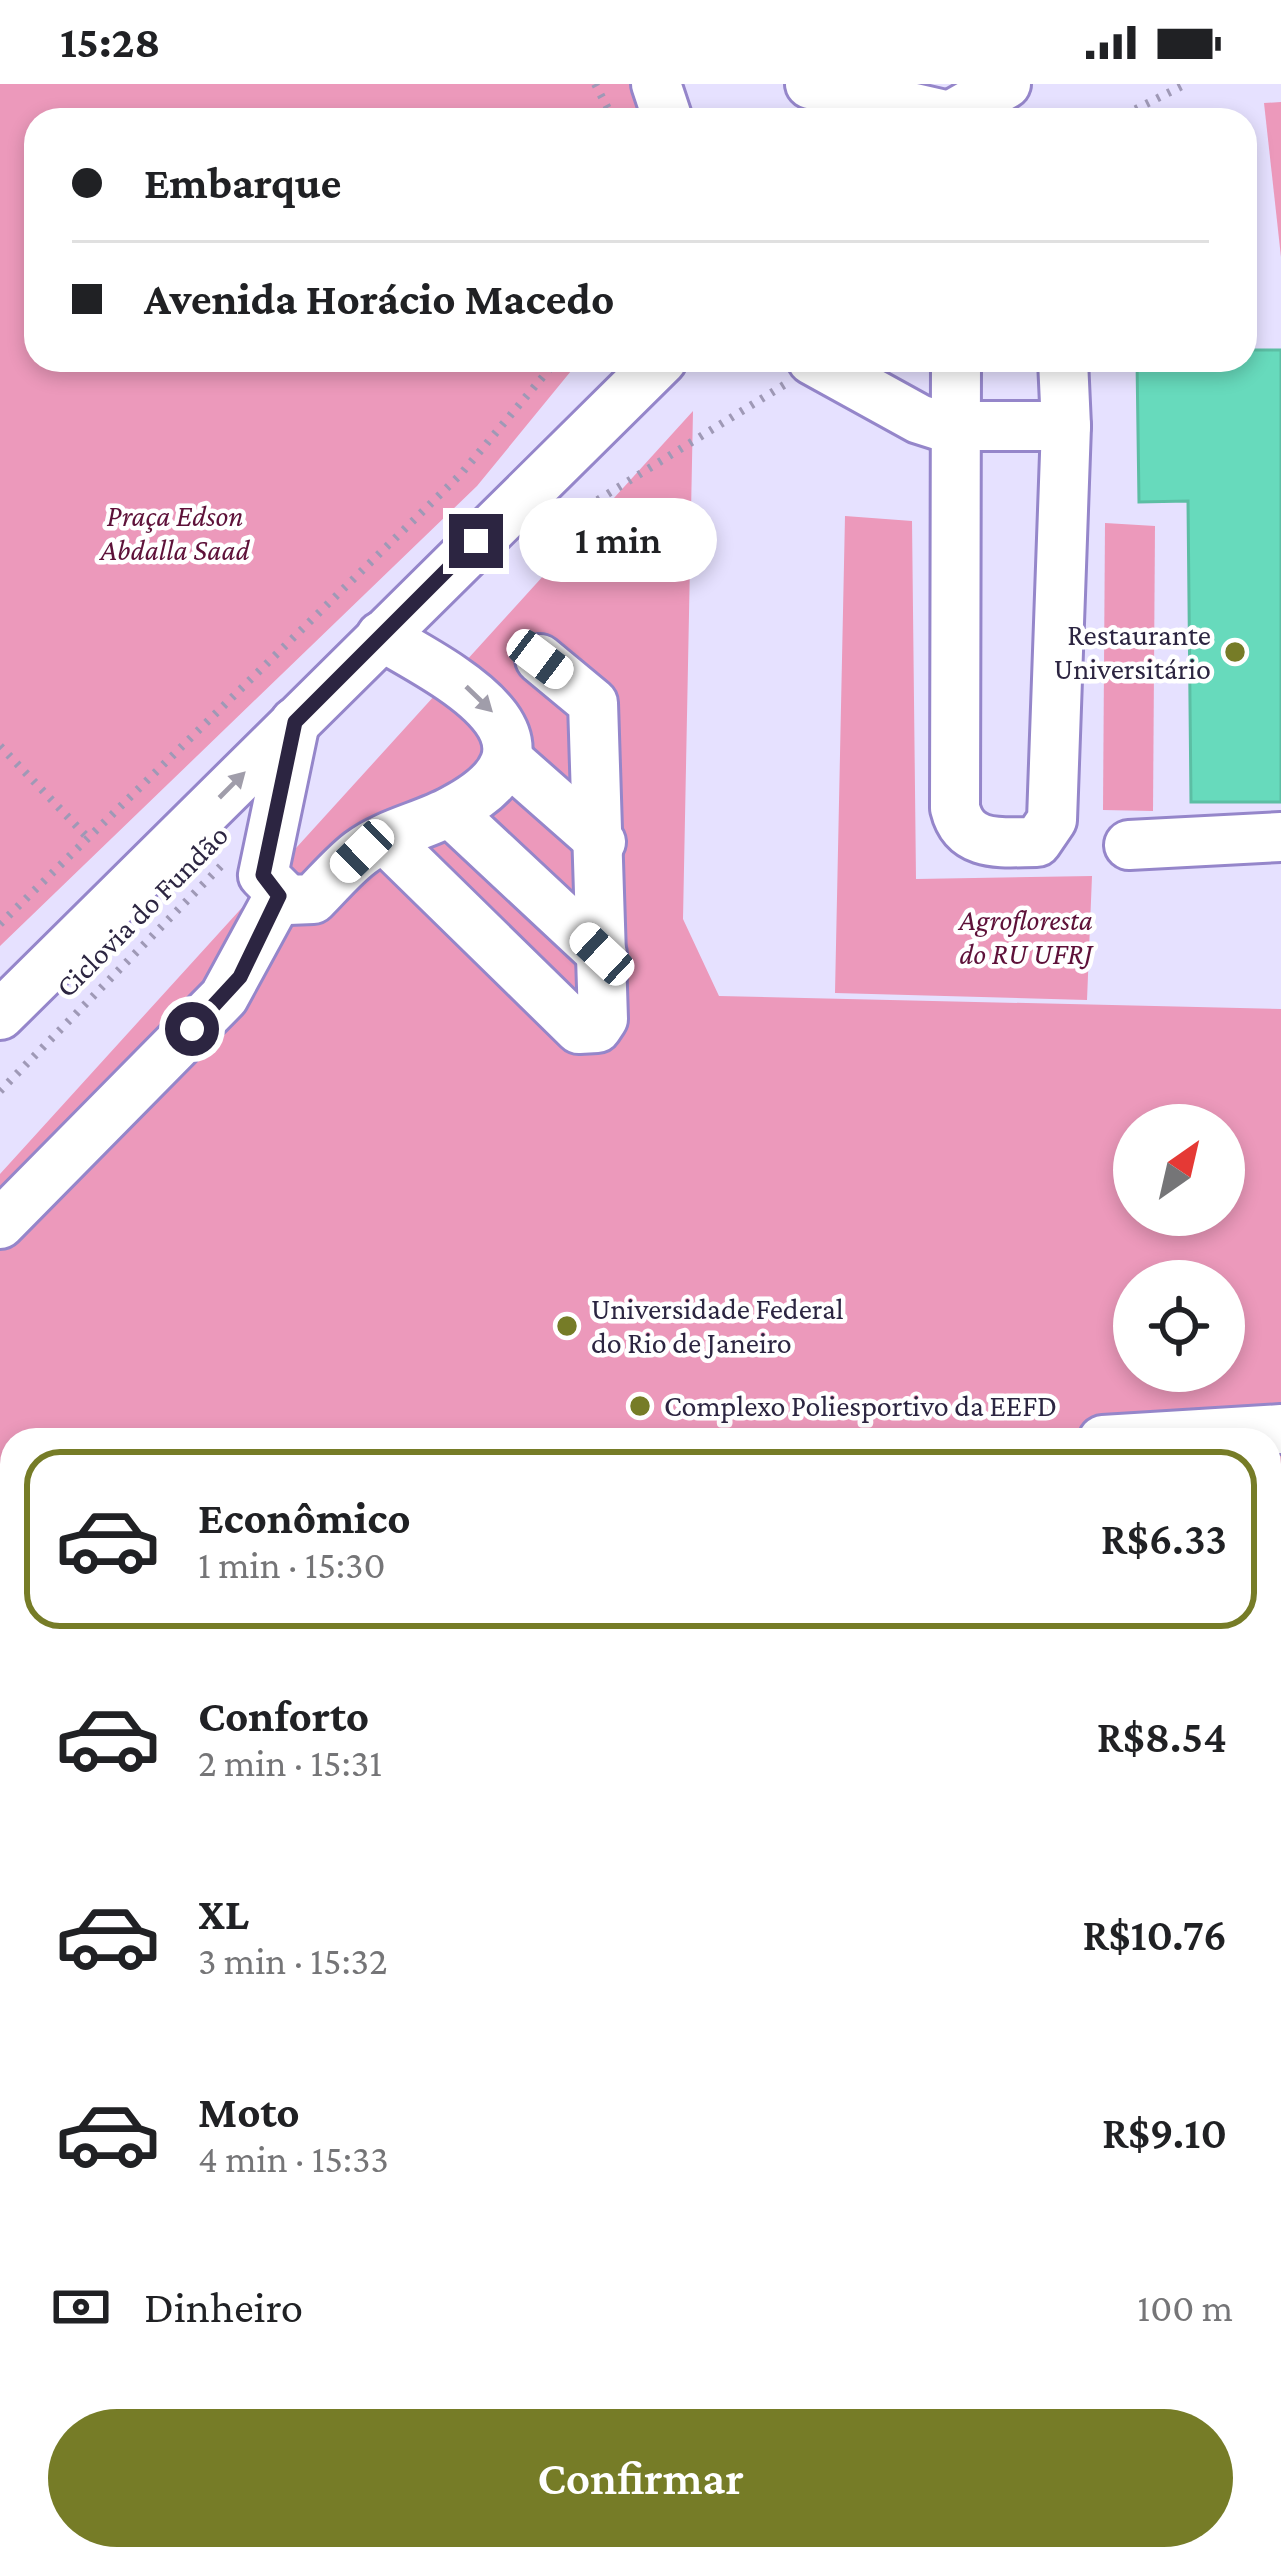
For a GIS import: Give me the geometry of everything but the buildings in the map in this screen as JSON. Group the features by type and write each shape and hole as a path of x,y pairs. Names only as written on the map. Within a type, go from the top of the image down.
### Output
{"street":[{"path":"810,84 906,108"},
{"path":"964,108 1006,84"},
{"path":"603,415 621,372"},
{"path":"0,1016 649,372"},
{"path":"836,372 939,424 1066,426"},
{"path":"879,372 939,424"},
{"path":"953,372 939,424 956,808 967,832 980,842 1037,842 1052,820 1066,426 1064,372"},
{"path":"295,722 263,875 279,896 313,899 362,851 477,796 507,759 506,732 491,708 466,685 381,636"},
{"path":"386,840 579,1029 597,1028 603,1019 601,842 593,703 540,659"},
{"path":"507,759 601,842"},
{"path":"451,812 602,954"},
{"path":"1130,845 1281,837"},
{"path":"0,1224 224,997 279,896"}],"path":[{"path":"1138,108 1186,84"},
{"path":"0,924 460,475 547,372"},
{"path":"557,525 797,372"},
{"path":"0,746 88,838"},
{"name":"Ciclovia do Fundão","path":"0,1090 229,857"}],"green space":[{"name":"Praça Edson Abdalla Saad","path":"0,84 633,84 640,108 24,108 24,372 570,372 477,486 0,946"},
{"path":"1281,102 1281,257 1264,103"},
{"name":"Complexo Poliesportivo da EEFD","path":"693,411 683,919 719,996 1281,1009 1281,1428 0,1428 0,1174"},
{"name":"Agrofloresta do RU UFRJ","path":"845,516 912,521 916,879 1092,876 1087,1000 835,993"},
{"path":"1105,523 1155,526 1153,811 1103,810"}],"place":[{"name":"Restaurante Universitário","path":"1235,652"},
{"name":"Universidade Federal do Rio de Janeiro","path":"567,1326"},
{"name":"Complexo Poliesportivo da EEFD","path":"640,1406"}],"route":[{"path":"192,1029 240,977 279,896 263,875 295,722 476,541"}]}
